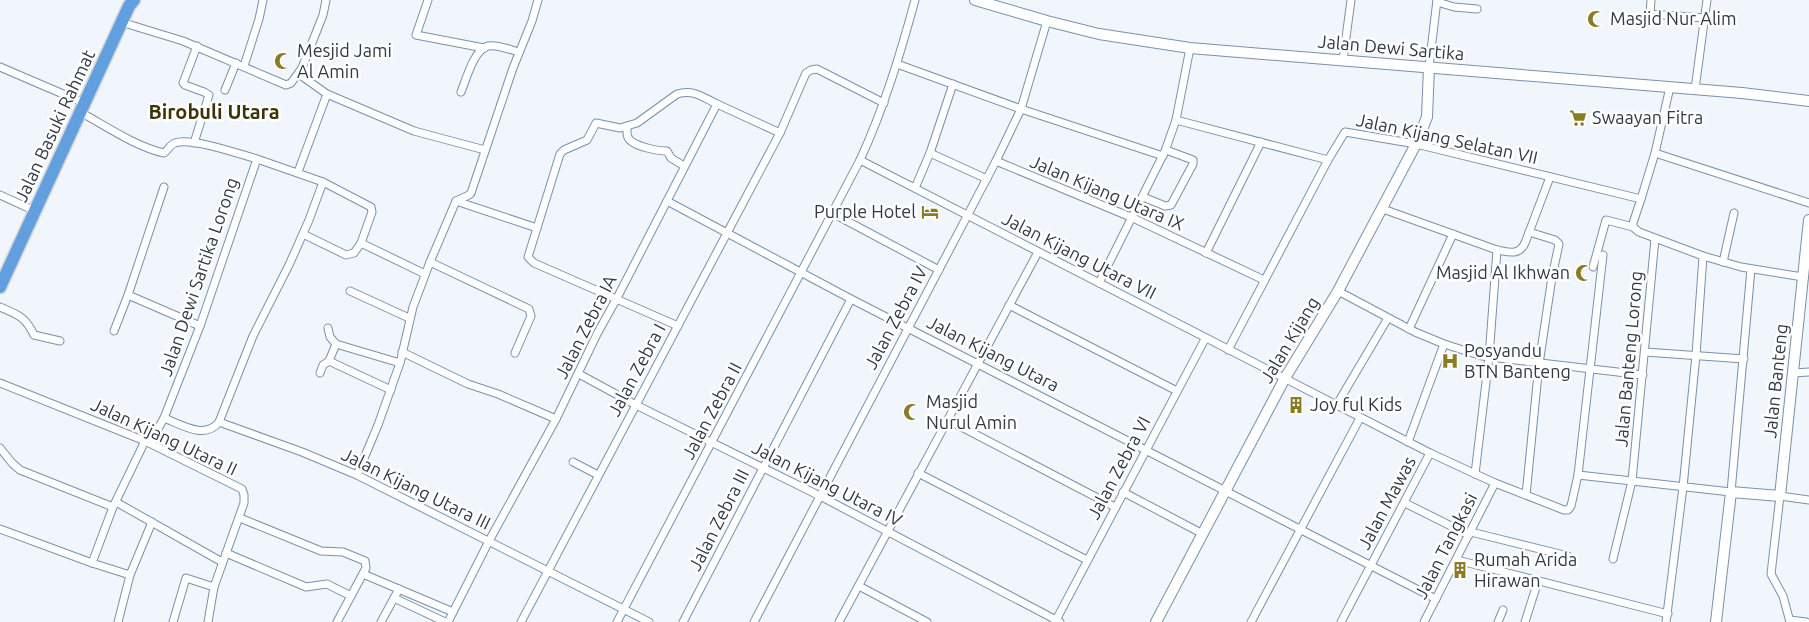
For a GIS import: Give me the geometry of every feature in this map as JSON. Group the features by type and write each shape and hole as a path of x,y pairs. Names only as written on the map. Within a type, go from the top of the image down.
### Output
{"highway":[{"name":"Jalan Basuki Rahmat","path":"1,282 131,2"}],"street":[{"path":"244,66 263,0"},
{"path":"121,22 197,46 286,85 291,83 302,68 323,15 326,0"},
{"path":"428,0 416,35 484,48"},
{"path":"357,475 391,390 400,363 410,318 425,274 456,201 469,195 471,192 538,0"},
{"name":"Jalan Zebra II","path":"617,622 860,160 884,103 915,0"},
{"name":"Jalan Dewi Sartika","path":"975,0 1046,21 1108,36 1190,48 1695,89 1809,101"},
{"path":"1343,60 1351,0"},
{"path":"1652,0 1650,14 1704,18"},
{"path":"1695,89 1706,0"},
{"path":"1429,68 1437,1 1454,7 1477,9"},
{"name":"Jalan Zebra IV","path":"754,622 996,161 1021,109 1046,21"},
{"path":"194,143 208,96 204,92 183,83 197,46"},
{"path":"461,92 474,58 479,51 489,46 519,52"},
{"path":"1099,283 1165,153 1176,120 1190,48"},
{"path":"224,90 236,63"},
{"path":"897,64 1021,109 1192,160 1193,164 1171,205 1166,206 1143,197"},
{"path":"0,67 82,108 134,141 157,152 164,153 176,142 194,143 257,159 323,182 372,209 361,243 354,253 346,255 303,234"},
{"path":"302,68 303,77 327,94 414,131 485,150"},
{"name":"Jalan Kijang","path":"1156,622 1285,378 1338,291 1416,144 1426,122 1429,68"},
{"name":"Jalan Zebra I","path":"521,622 780,133 806,73 817,69 884,103"},
{"path":"915,188 930,153 953,84"},
{"path":"1633,227 1655,153 1670,87"},
{"path":"678,326 534,263 528,256 560,154 564,150 587,140 596,123 620,128 637,123 677,94 685,91 690,91 780,133"},
{"path":"298,172 327,94"},
{"name":"Jalan Zebra IA","path":"446,622 556,419 597,334 717,104"},
{"path":"1176,120 1328,160"},
{"path":"627,126 627,136 631,141 656,151 667,152 671,158 684,166"},
{"name":"Jalan Kijang Selatan VII","path":"1228,350 1328,160 1341,137 1347,131 1416,144 1641,199"},
{"path":"1206,253 1261,142"},
{"path":"930,153 987,179"},
{"path":"1655,153 1809,203"},
{"name":"Jalan Dewi Sartika Lorong","path":"92,563 114,504 148,442 164,418 200,326 257,159"},
{"name":"Jalan Kijang Utara VII","path":"860,160 1336,406"},
{"name":"Jalan Kijang Utara IX","path":"996,161 1133,218 1264,280"},
{"path":"1383,209 1497,250 1514,253 1519,252 1523,248 1550,177"},
{"path":"164,418 204,432 212,429 220,422 254,336 303,234 323,182"},
{"path":"114,330 128,295 164,187"},
{"path":"0,195 35,211"},
{"path":"456,201 536,228"},
{"name":"Jalan Kijang Utara","path":"667,201 851,299 1225,491"},
{"path":"832,213 939,270"},
{"path":"1723,262 1734,213"},
{"path":"1593,267 1606,220 1633,227 1636,231 1655,239 1723,262 1751,269 1803,277"},
{"name":"Jalan Banteng","path":"1780,496 1809,220"},
{"path":"1526,495 1552,272 1559,244 1555,240 1529,232"},
{"path":"1409,329 1453,234"},
{"name":"Jalan Banteng Lorong","path":"1612,559 1632,481 1655,239"},
{"path":"361,243 425,274"},
{"path":"1475,474 1489,357 1497,250"},
{"path":"839,622 1038,252"},
{"name":"Jalan Banteng Lorong","path":"1336,406 1495,483 1568,510 1572,504 1578,475 1604,255"},
{"path":"1457,560 1667,618 1683,487 1696,355 1703,256"},
{"path":"430,262 529,309 531,316 515,353"},
{"name":"Jalan Banteng","path":"1716,622 1731,492 1751,269"},
{"path":"350,291 410,318"},
{"path":"1338,291 1409,329 1444,344 1489,357 1643,375"},
{"path":"128,295 200,326"},
{"name":"Jalan Zebra III","path":"683,622 851,299"},
{"path":"1009,304 1177,391"},
{"path":"0,307 21,316 27,321 34,334 60,341"},
{"path":"1336,406 1388,318"},
{"path":"328,328 330,337 336,344 400,363"},
{"name":"Jalan Zebra VI","path":"1057,621 1115,507 1206,339"},
{"path":"320,373 323,365 329,361 336,344"},
{"path":"1408,442 1444,344"},
{"path":"402,352 468,384 498,394 556,419"},
{"path":"1645,352 1744,359"},
{"path":"329,361 391,390"},
{"path":"1793,374 1809,372"},
{"name":"Jalan Kijang Utara IV","path":"579,374 636,405 820,496 1057,621"},
{"name":"Jalan Kijang Utara II","path":"0,383 148,442 242,489 245,498 240,518 214,587 208,622"},
{"path":"1251,622 1360,418"},
{"path":"948,420 1115,507"},
{"name":"Jalan Kijang Utara III","path":"220,422 302,452 357,475 490,540 648,622"},
{"path":"0,448 20,470 114,504 152,522 222,562"},
{"name":"Jalan Mawas","path":"1341,622 1430,453"},
{"path":"572,462 598,475"},
{"path":"918,473 1087,560"},
{"path":"1578,475 1809,500"},
{"name":"Jalan Tangkasi","path":"1424,622 1495,483"},
{"name":"Jalan Mawas","path":"1225,491 1436,599"},
{"path":"1123,492 1203,534"},
{"path":"1780,496 1771,574 1783,596 1790,621 1806,622"},
{"path":"1405,503 1470,533 1568,556"},
{"path":"240,518 321,551 343,552 365,561 366,566 363,574 337,622"},
{"path":"118,622 130,575 152,522"},
{"path":"0,529 130,575"},
{"path":"226,553 306,587 327,584 351,596"},
{"path":"363,574 453,612"},
{"path":"173,622 186,578 214,587"},
{"path":"1525,622 1538,581"},
{"path":"859,586 927,622"},
{"path":"381,622 399,589"},
{"path":"394,598 446,622"},
{"path":"1498,622 1503,610"}],"place":[{"name":"Masjid Nur Alim","path":"1596,19"},
{"name":"Mesjid Jami Al Amin","path":"283,61"},
{"name":"Swaayan Fitra","path":"1578,118"},
{"name":"Purple Hotel","path":"930,212"},
{"name":"Masjid Al Ikhwan","path":"1584,273"},
{"name":"Posyandu BTN Banteng","path":"1450,361"},
{"name":"Joy ful Kids","path":"1296,405"},
{"name":"Masjid Nurul Amin","path":"912,412"},
{"name":"Rumah Arida Hirawan","path":"1460,570"}],"district":[{"name":"Birobuli Utara","path":"214,112"}]}
